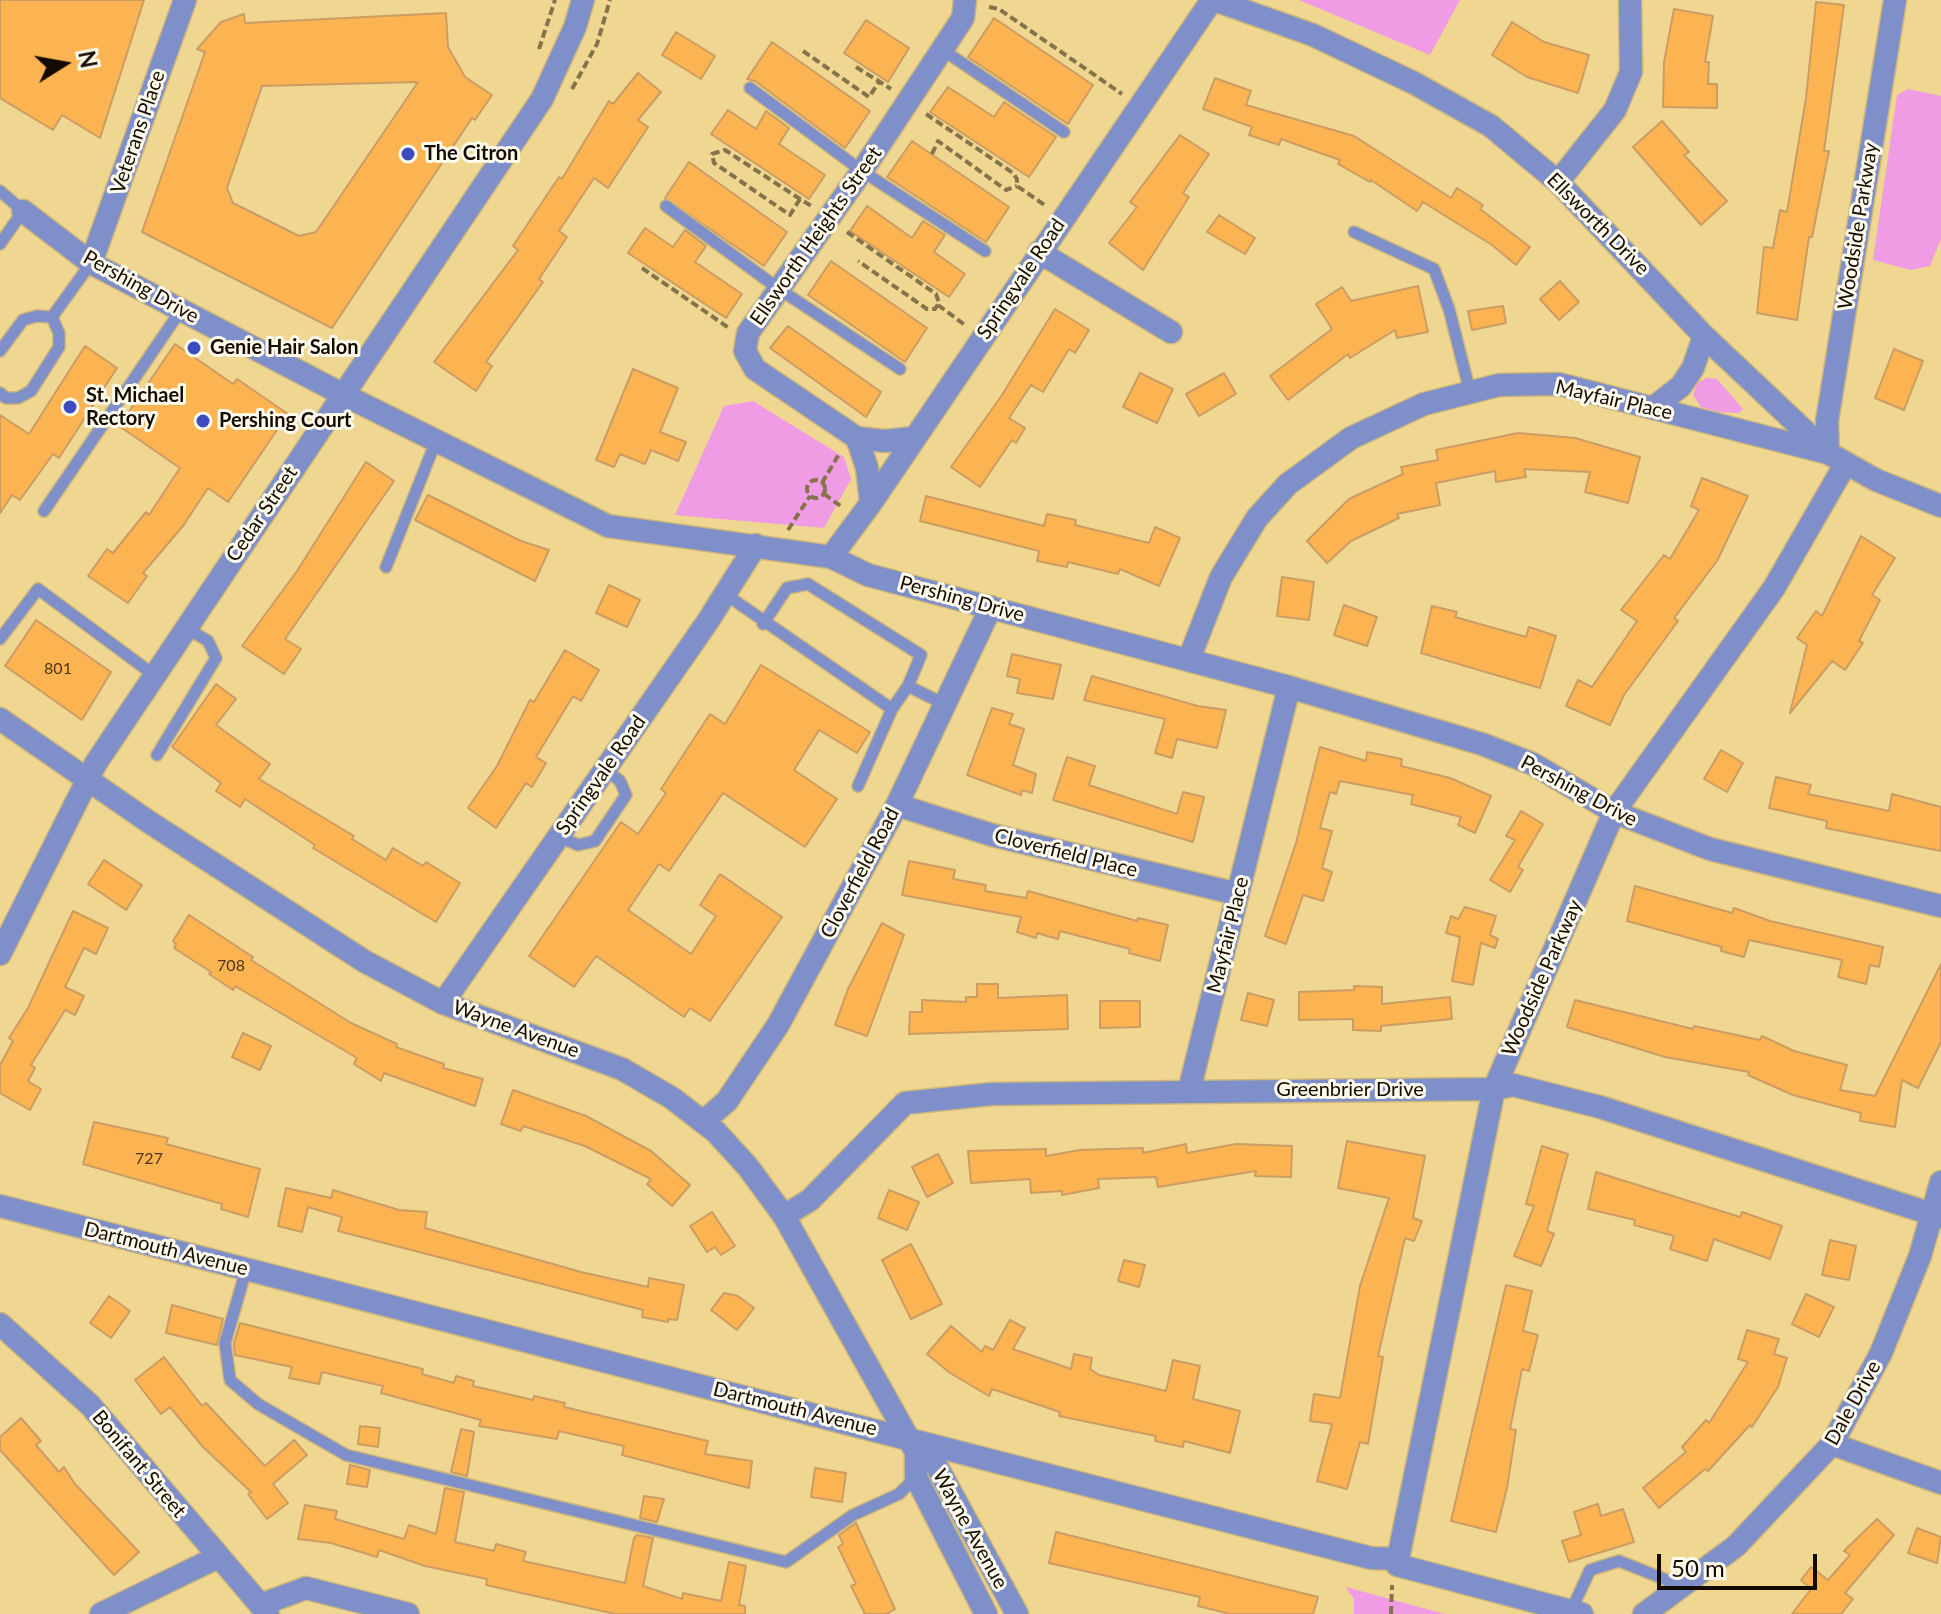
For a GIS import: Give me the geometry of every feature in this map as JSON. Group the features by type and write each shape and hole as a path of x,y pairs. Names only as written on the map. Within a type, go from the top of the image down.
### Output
{"street":[{"name":"Veterans Place","path":"91,263 185,0"},
{"name":"Cedar Street","path":"0,954 96,763 542,99 575,27 583,0"},
{"name":"Ellsworth Heights Street","path":"849,445 755,369 745,351 748,333 943,50 963,18 965,0"},
{"name":"Ellsworth Drive","path":"1213,0 1313,35 1414,83 1491,126 1558,182 1704,336 1837,458 1876,480 1941,506"},
{"name":"Springvale Road","path":"831,557 871,503 912,438 1213,0"},
{"path":"1558,182 1615,110 1631,72 1630,0"},
{"name":"Woodside Parkway","path":"1398,1562 1494,1089 1614,812 1774,588 1837,458 1827,421 1895,0"},
{"name":"Pershing Drive","path":"23,211 91,263 342,394 608,526 831,557 868,575 1289,687 1482,744 1533,764 1614,812 1710,849 1941,906"},
{"path":"1039,252 1171,332"},
{"path":"1653,408 1681,386 1693,368 1704,336"},
{"name":"Mayfair Place","path":"1189,659 1221,577 1257,518 1288,484 1351,438 1424,404 1499,385 1559,384 1837,458"},
{"path":"849,445 912,438"},
{"path":"849,445 867,468 871,503"},
{"name":"Springvale Road","path":"443,1003 756,545"},
{"name":"Cloverfield Road","path":"703,1122 736,1089 778,1025 897,805 991,607"},
{"name":"Mayfair Place","path":"1189,1091 1289,687"},
{"name":"Wayne Avenue","path":"0,719 326,939 443,1003 622,1069 672,1098 703,1122 748,1167 784,1216 912,1445 936,1465 1017,1614"},
{"name":"Cloverfield Place","path":"897,805 992,835 1238,894"},
{"name":"Greenbrier Drive","path":"784,1216 810,1200 905,1103 992,1094 1494,1089 1513,1085 1600,1107 1939,1213"},
{"name":"Dale Drive","path":"1644,1614 1736,1546 1832,1444 1881,1353 1939,1213 1941,1182"},
{"name":"Dartmouth Avenue","path":"0,1206 912,1445 1371,1558 1398,1562 1576,1613"},
{"name":"Bonifant Street","path":"0,1324 90,1405 264,1609"},
{"path":"1832,1444 1941,1483"},
{"name":"Wayne Avenue","path":"912,1445 916,1477 986,1614"},
{"path":"101,1614 218,1557"},
{"path":"264,1609 306,1588 408,1614"}],"lane":[{"path":"943,50 1064,132"},
{"path":"750,88 862,171 985,251"},
{"path":"0,191 23,211 0,244"},
{"path":"666,206 779,289 900,369"},
{"path":"1354,232 1434,269 1449,309 1470,392"},
{"path":"52,317 91,263"},
{"path":"44,511 181,310"},
{"path":"0,351 23,320 37,316 52,317"},
{"path":"0,393 6,398 18,398 31,391 59,347 59,333 52,317"},
{"path":"386,567 436,441"},
{"path":"763,624 787,588 808,584 921,655 908,686 892,709 858,786"},
{"path":"0,639 38,589 154,675"},
{"path":"725,594 763,624 892,709"},
{"path":"157,755 216,658 208,641 186,627"},
{"path":"908,686 944,704"},
{"path":"558,836 578,845 595,841 626,795 620,781 605,769"},
{"path":"246,1270 225,1343 230,1380 258,1404 346,1455 786,1562 853,1515 899,1494 916,1477"},
{"path":"1576,1613 1590,1570 1619,1561 1683,1587"}],"path":[{"path":"537,53 555,0"},
{"path":"989,7 999,9 1122,94"},
{"path":"803,51 869,97 879,82"},
{"path":"856,67 892,90"},
{"path":"926,114 1015,175 1017,186 1046,206"},
{"path":"932,154 938,141 1006,190 1017,186"},
{"path":"800,199 790,215 714,163 712,154 720,148 725,150 815,208"},
{"path":"847,232 936,294 938,305 965,325"},
{"path":"858,261 927,309 938,305"},
{"path":"642,268 732,329"},
{"path":"823,494 822,483 849,445"},
{"path":"788,530 810,496 809,484 822,483"},
{"path":"810,496 819,498 823,494"},
{"path":"823,494 842,507"},
{"path":"1391,1614 1389,1596 1398,1562"}],"shaded area":[{"path":"1299,0 1460,0 1430,55"},
{"path":"1908,89 1941,96 1941,239 1930,266 1911,270 1873,260 1897,95"},
{"path":"1707,378 1717,379 1743,409 1739,413 1718,412 1701,407 1693,395 1697,383"},
{"path":"753,401 844,457 851,479 824,528 675,515 724,406"},
{"path":"1346,1587 1446,1614 1354,1614 1354,1599"}],"building":[{"path":"0,0 144,0 100,138 62,115 53,130 0,98"},
{"path":"1816,2 1844,5 1824,151 1829,151 1812,237 1809,237 1797,320 1757,313 1764,247 1773,248 1780,210 1787,212 1806,98"},
{"path":"1674,9 1713,16 1705,62 1709,62 1708,84 1717,84 1717,108 1663,107 1664,62"},
{"name":"The Citron","path":"446,13 448,47 465,77 492,95 475,120 472,118 332,328 142,232 205,52 197,49 221,22 244,14 245,23","holes":["418,82 316,232 299,236 233,203 227,188 262,86"]},
{"path":"994,18 1093,85 1068,124 968,57"},
{"path":"866,20 909,48 888,82 844,53"},
{"path":"1512,22 1544,42 1589,55 1578,93 1527,77 1492,55"},
{"path":"676,32 715,56 701,79 662,55"},
{"path":"772,42 870,111 845,148 755,81 747,79"},
{"path":"638,73 661,92 638,120 648,127 608,188 594,178 559,231 567,237 539,279 543,282 486,362 492,366 476,391 434,362 518,250 513,246 559,177 562,179 609,101 613,104"},
{"path":"1215,78 1251,91 1246,105 1354,136 1451,198 1457,188 1483,205 1480,209 1530,247 1516,265 1492,245 1423,202 1417,211 1371,180 1338,164 1340,160 1281,139 1279,145 1249,135 1252,127 1203,109"},
{"path":"948,87 994,117 1004,102 1056,137 1029,177 930,112"},
{"path":"728,110 756,129 766,111 789,128 779,144 825,175 809,199 711,134"},
{"path":"1662,121 1689,152 1684,155 1727,201 1701,225 1633,147"},
{"path":"1180,135 1209,154 1183,193 1189,197 1143,270 1109,243 1137,207 1130,202"},
{"path":"912,141 1009,207 986,242 887,177"},
{"path":"689,162 787,232 764,266 665,198"},
{"path":"867,206 912,238 923,221 945,235 934,252 965,274 949,297 850,231"},
{"path":"1219,215 1255,238 1245,254 1207,232"},
{"path":"645,228 673,247 685,230 706,246 695,262 742,294 726,318 628,253"},
{"path":"831,261 927,328 905,362 808,295"},
{"path":"1560,281 1579,302 1559,320 1540,299"},
{"path":"1418,286 1428,332 1397,338 1395,330 1350,358 1348,354 1288,400 1270,376 1332,329 1316,304 1342,287 1351,301"},
{"path":"1503,306 1506,323 1472,330 1468,311"},
{"path":"1055,309 1089,330 1075,353 1069,349 1043,392 1031,385 1009,418 1025,428 1016,443 1012,440 980,487 951,467 1002,395"},
{"path":"788,326 881,392 866,417 770,348"},
{"name":"Pershing Court","path":"175,344 233,384 237,379 288,414 228,502 208,488 183,526 143,573 147,576 128,603 88,576 107,549 113,553 146,512 149,515 180,468 119,426"},
{"name":"St. Michael Rectory","path":"85,346 117,368 59,458 53,454 20,500 12,495 0,513 0,415 29,434"},
{"path":"1894,349 1923,361 1904,410 1875,398"},
{"path":"633,369 678,388 660,432 686,442 678,461 651,450 645,464 620,454 614,467 596,460"},
{"path":"1140,373 1173,389 1157,423 1123,407"},
{"path":"1224,373 1236,394 1199,416 1186,394"},
{"path":"1518,433 1575,438 1640,457 1628,503 1585,492 1590,472 1524,469 1526,477 1496,482 1495,471 1436,483 1440,505 1397,514 1399,518 1351,541 1327,563 1307,541 1349,499 1403,474 1401,467 1438,460 1436,450"},
{"path":"366,462 394,481 285,639 301,649 284,674 242,646 297,571"},
{"path":"1702,478 1748,496 1717,561 1674,618 1678,621 1624,695 1610,725 1566,706 1578,680 1592,687 1637,621 1621,610 1664,555 1670,559 1699,510 1691,506"},
{"path":"428,495 521,541 549,550 535,581 415,520"},
{"path":"926,496 1044,526 1047,514 1076,520 1075,525 1149,543 1155,527 1180,538 1159,586 1120,569 1118,574 1068,562 1067,567 1037,561 1039,551 920,521"},
{"path":"1861,536 1895,558 1872,595 1880,600 1859,641 1863,643 1845,670 1832,661 1790,713 1807,645 1797,638 1816,611 1822,616"},
{"path":"1282,577 1314,582 1309,620 1277,616"},
{"path":"609,585 640,600 627,627 596,613"},
{"path":"1344,605 1377,617 1367,646 1334,635"},
{"path":"1432,606 1457,612 1455,617 1526,637 1529,627 1556,636 1540,688 1421,653"},
{"path":"36,620 111,672 82,720 5,666"},
{"path":"565,650 599,670 581,701 573,696 536,757 546,763 532,787 526,783 496,828 468,808 497,766 530,700 534,702"},
{"path":"1012,654 1061,665 1053,699 1017,693 1020,679 1007,676"},
{"path":"761,665 870,732 857,753 819,730 794,770 837,799 805,847 723,793 669,871 659,864 628,910 691,954 716,916 700,905 720,874 782,917 710,1021 690,1008 684,1017 596,956 574,987 529,956 621,822 638,834 666,793 661,789 710,714 725,724"},
{"path":"1092,676 1198,706 1226,710 1217,748 1177,739 1172,758 1155,753 1165,719 1084,700"},
{"path":"216,684 236,699 216,725 270,764 259,779 354,836 352,839 386,860 393,848 423,866 426,862 460,883 436,922 313,848 315,845 245,799 240,807 216,791 221,783 172,747"},
{"path":"992,708 1013,714 1009,724 1024,729 1013,765 1036,774 1032,793 1022,790 1021,795 967,775"},
{"path":"1320,747 1366,761 1367,752 1402,759 1401,766 1450,778 1491,796 1475,833 1458,825 1461,817 1411,804 1413,795 1340,781 1336,794 1330,792 1320,828 1332,831 1322,868 1332,872 1323,901 1303,895 1286,944 1265,936 1296,843"},
{"path":"1721,750 1743,763 1727,792 1704,779"},
{"path":"1067,757 1095,766 1089,785 1177,814 1183,792 1204,797 1193,842 1053,800"},
{"path":"1776,777 1811,785 1808,794 1889,811 1892,794 1941,807 1941,851 1826,828 1827,821 1769,808"},
{"path":"1521,811 1543,824 1518,867 1523,870 1510,892 1490,880 1515,840 1506,836"},
{"path":"104,860 142,885 126,910 88,884"},
{"path":"909,861 955,870 953,879 986,885 985,891 1026,898 1028,891 1137,921 1138,918 1168,925 1160,961 1129,953 1130,949 1060,931 1058,939 1037,933 1036,938 1017,932 1021,917 902,895"},
{"path":"1635,886 1732,913 1734,908 1770,921 1883,947 1879,967 1870,965 1866,984 1838,977 1842,960 1749,940 1744,957 1721,951 1722,947 1627,921"},
{"path":"1465,907 1496,916 1490,935 1498,939 1495,948 1481,943 1473,985 1452,981 1460,937 1446,933 1451,916 1458,919"},
{"path":"73,911 108,928 96,954 84,948 65,987 84,996 75,1015 65,1010 31,1065 35,1068 28,1081 41,1089 30,1110 0,1093 0,1065 13,1041 9,1038 28,1008"},
{"path":"189,915 253,957 251,960 351,1023 397,1044 396,1047 444,1064 443,1068 483,1079 475,1106 384,1073 381,1081 354,1064 357,1058 209,974 211,972 174,948 176,944 173,941"},
{"path":"882,923 904,935 867,1036 835,1025 848,989"},
{"path":"1941,964 1941,1042 1918,1088 1902,1080 1895,1127 1860,1121 1861,1113 1793,1095 1748,1075 1749,1072 1665,1057 1567,1027 1575,1000 1693,1029 1694,1026 1760,1040 1762,1036 1794,1051 1847,1065 1840,1090 1875,1096"},
{"path":"977,984 998,984 998,998 1067,995 1068,1029 909,1034 910,1012 922,1012 922,1000 966,1002 966,997 977,997"},
{"path":"1354,986 1382,987 1382,1004 1450,997 1452,1019 1381,1026 1381,1031 1353,1030 1353,1019 1299,1020 1299,992 1354,990"},
{"path":"1248,993 1274,1000 1267,1026 1241,1020"},
{"path":"1100,1001 1140,1001 1140,1027 1100,1028"},
{"path":"243,1033 271,1046 260,1070 232,1057"},
{"path":"513,1090 586,1116 651,1151 690,1185 672,1206 647,1184 651,1179 585,1146 523,1126 521,1131 501,1124"},
{"path":"94,1122 168,1138 166,1144 260,1169 248,1217 221,1209 222,1204 83,1164"},
{"path":"1347,1141 1425,1156 1413,1218 1422,1221 1414,1241 1405,1238 1378,1356 1383,1357 1368,1444 1360,1442 1347,1489 1317,1481 1332,1424 1310,1421 1314,1394 1340,1398 1360,1286 1389,1198 1338,1188"},
{"path":"1186,1144 1187,1153 1236,1144 1292,1146 1291,1177 1255,1176 1256,1171 1158,1187 1156,1177 1098,1179 1099,1188 1062,1195 1062,1191 1031,1193 1030,1179 971,1183 968,1151 1046,1149 1046,1156 1080,1150 1143,1148 1143,1153"},
{"path":"1542,1146 1568,1154 1547,1231 1554,1234 1541,1266 1514,1256 1534,1206 1526,1204"},
{"path":"938,1154 953,1183 927,1197 912,1167"},
{"path":"1596,1172 1740,1217 1742,1212 1782,1226 1770,1259 1714,1239 1707,1261 1670,1249 1674,1236 1634,1225 1635,1220 1588,1209"},
{"path":"286,1188 331,1198 333,1190 399,1210 427,1212 425,1228 581,1272 648,1287 649,1278 684,1285 677,1320 668,1319 668,1322 642,1317 643,1310 338,1231 342,1217 308,1207 302,1232 278,1226"},
{"path":"889,1190 919,1202 907,1230 878,1218"},
{"path":"712,1212 735,1246 721,1255 715,1247 707,1252 690,1226"},
{"path":"1830,1240 1856,1246 1849,1280 1822,1275"},
{"path":"911,1244 942,1304 911,1319 882,1260"},
{"path":"1124,1260 1145,1265 1139,1287 1118,1281"},
{"path":"1506,1285 1532,1291 1523,1331 1538,1335 1529,1371 1522,1369 1510,1429 1516,1430 1507,1488 1496,1532 1451,1521"},
{"path":"724,1293 738,1296 754,1308 737,1330 711,1310"},
{"path":"1806,1294 1834,1307 1819,1337 1792,1324"},
{"path":"109,1296 130,1311 111,1338 90,1323"},
{"path":"172,1305 223,1319 217,1345 166,1333"},
{"path":"1010,1320 1025,1328 1013,1349 1071,1369 1074,1354 1092,1358 1090,1369 1099,1375 1166,1391 1173,1360 1200,1366 1193,1399 1240,1411 1230,1453 1184,1441 1183,1447 1155,1441 1156,1436 1059,1416 1060,1412 992,1389 989,1396 950,1373 927,1354 951,1326 982,1352 985,1346 993,1350"},
{"path":"240,1323 423,1369 422,1374 454,1383 456,1376 474,1381 473,1386 533,1400 534,1396 565,1403 564,1407 708,1441 705,1454 752,1461 749,1488 622,1455 624,1446 559,1431 557,1439 479,1426 481,1420 381,1393 383,1386 322,1372 319,1384 289,1378 292,1367 235,1355 234,1344"},
{"path":"1747,1330 1779,1339 1774,1354 1787,1358 1778,1387 1752,1427 1750,1425 1708,1471 1705,1469 1659,1508 1643,1488 1686,1452 1682,1447 1706,1420 1709,1423 1748,1362 1738,1359"},
{"path":"164,1357 202,1406 206,1403 265,1466 294,1440 307,1455 273,1484 288,1503 267,1519 248,1494 251,1492 203,1447 170,1407 161,1414 135,1380"},
{"path":"21,1418 41,1441 36,1445 59,1472 64,1467 75,1484 139,1552 114,1575 0,1450 0,1437"},
{"path":"360,1426 380,1428 378,1447 358,1444"},
{"path":"461,1429 474,1432 467,1476 451,1472"},
{"path":"350,1465 370,1470 367,1487 347,1484"},
{"path":"815,1468 846,1473 842,1502 811,1497"},
{"path":"445,1488 464,1492 455,1542 494,1551 496,1544 526,1552 523,1561 625,1583 634,1538 637,1535 653,1538 643,1586 682,1599 683,1593 721,1601 729,1562 746,1566 739,1605 745,1606 745,1614 615,1614 486,1585 487,1579 425,1566 379,1550 377,1557 331,1543 298,1539 305,1505 337,1511 335,1519 404,1539 409,1525 436,1534"},
{"path":"644,1496 664,1499 657,1522 640,1518"},
{"path":"1598,1504 1601,1516 1623,1509 1634,1542 1569,1562 1562,1541 1581,1535 1574,1512"},
{"path":"1877,1519 1894,1535 1845,1593 1853,1599 1841,1614 1792,1614 1811,1589 1801,1580 1811,1567 1828,1580 1850,1555 1844,1551"},
{"path":"856,1523 895,1609 886,1614 865,1614 851,1586 856,1584 838,1547 843,1544 839,1535"},
{"path":"1917,1528 1941,1537 1937,1563 1908,1553"},
{"path":"1056,1532 1318,1597 1313,1614 1230,1614 1198,1606 1200,1597 1049,1563"}],"place":[{"name":"The Citron","path":"408,154"},
{"name":"Genie Hair Salon","path":"194,348"},
{"name":"St. Michael Rectory","path":"70,407"},
{"name":"Pershing Court","path":"203,421"}]}
